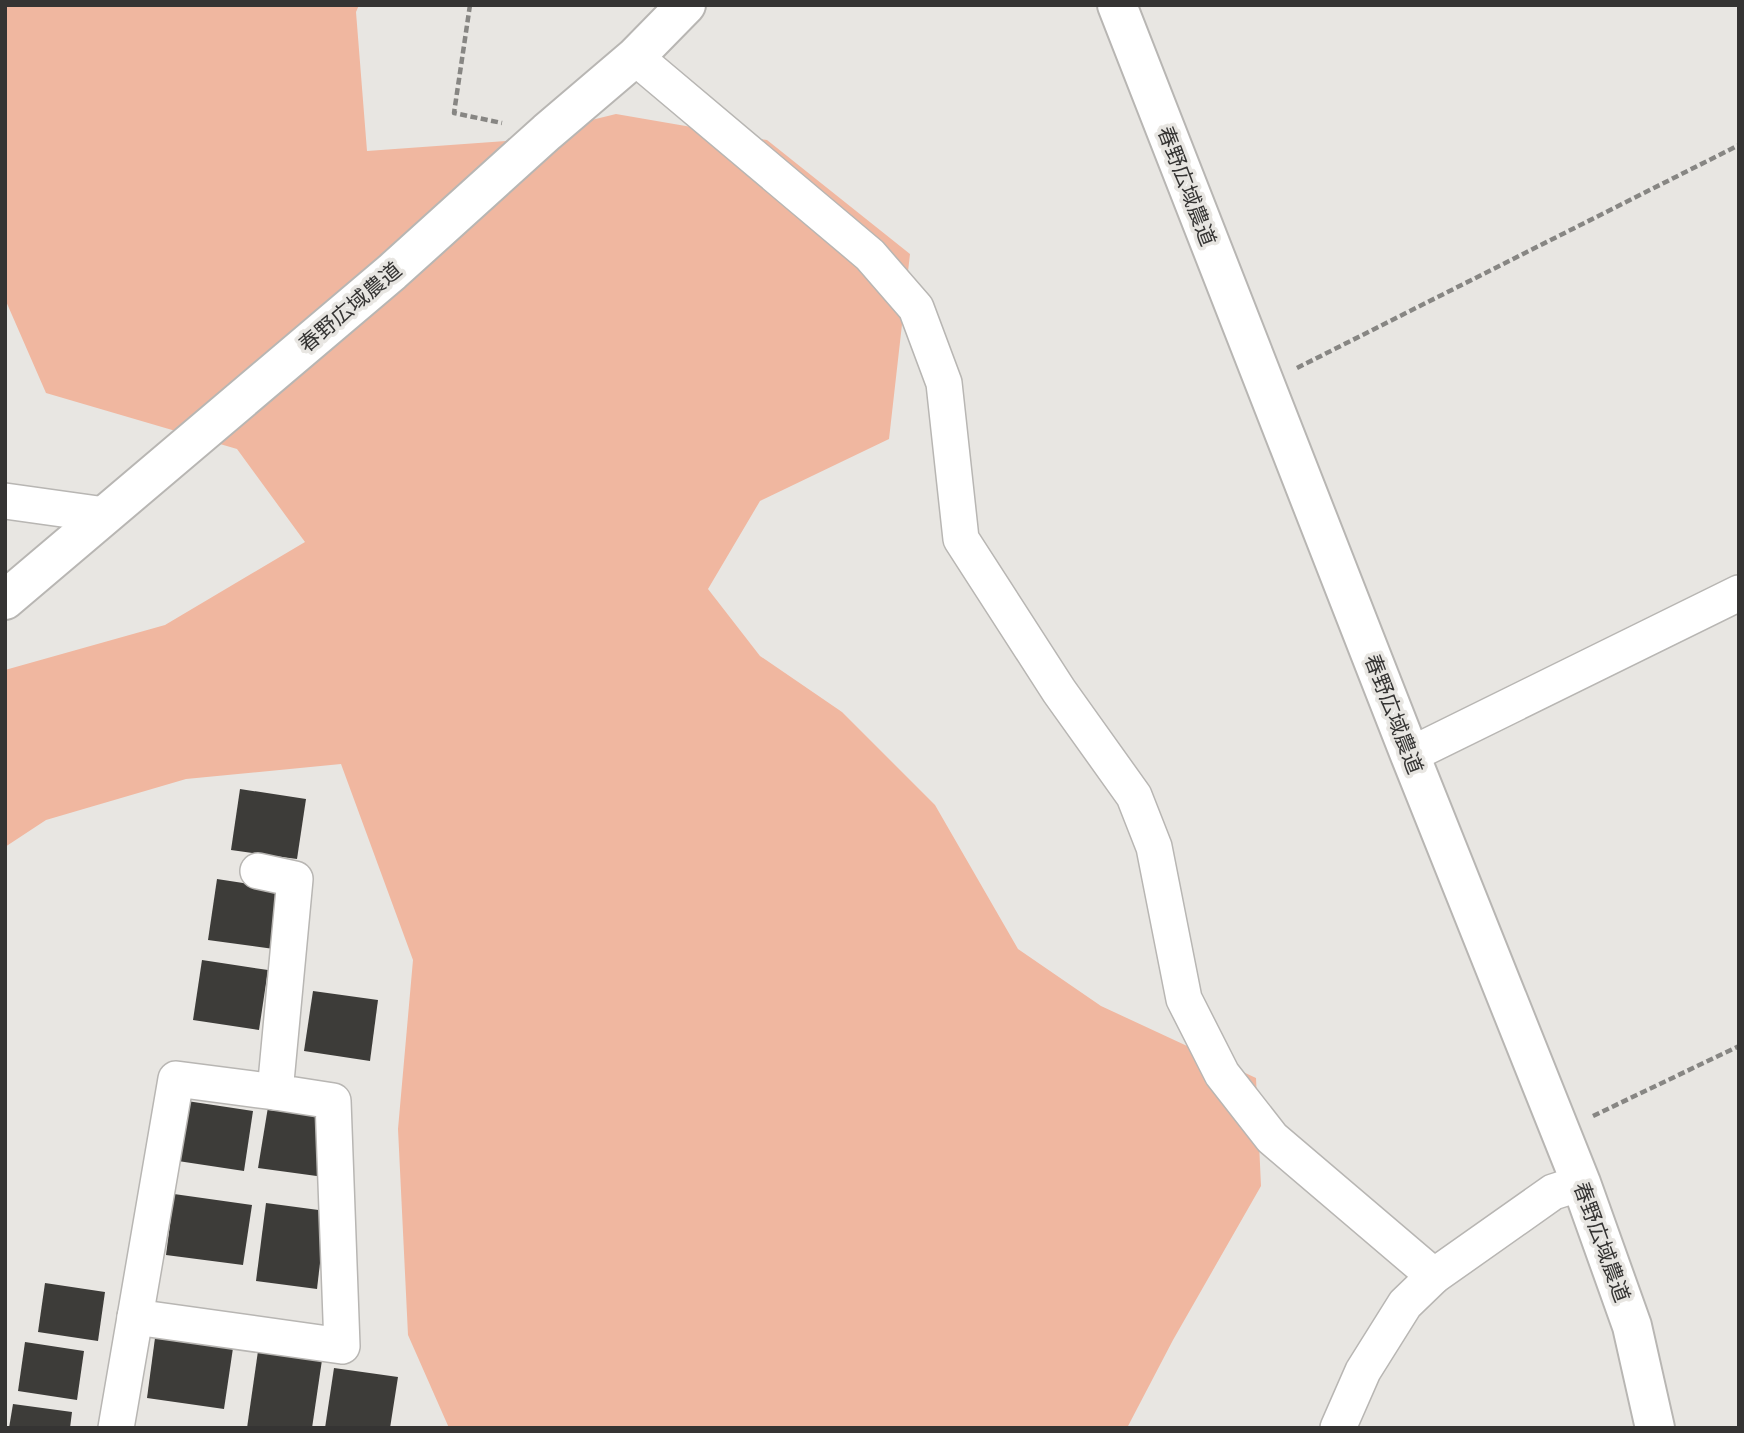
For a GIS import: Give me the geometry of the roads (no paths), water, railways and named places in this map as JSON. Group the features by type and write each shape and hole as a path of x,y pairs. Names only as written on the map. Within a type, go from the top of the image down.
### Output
{"street":[{"name":"春野広域農道","path":"5,600 392,272 547,132 635,57 686,5"},
{"name":"春野広域農道","path":"1117,5 1410,755 1581,1183 1632,1326 1655,1428"},
{"path":"635,57 870,255 916,308 944,383 961,539 1059,691 1133,796 1154,847 1184,999 1222,1074 1272,1138 1434,1276"},
{"path":"5,501 105,515"},
{"path":"1410,755 1739,593"},
{"path":"258,871 295,879 275,1092"},
{"path":"116,1428 135,1317 176,1079 333,1101 342,1346 135,1317"},
{"path":"1338,1428 1363,1371 1405,1304 1434,1276 1553,1192 1581,1183"}]}
